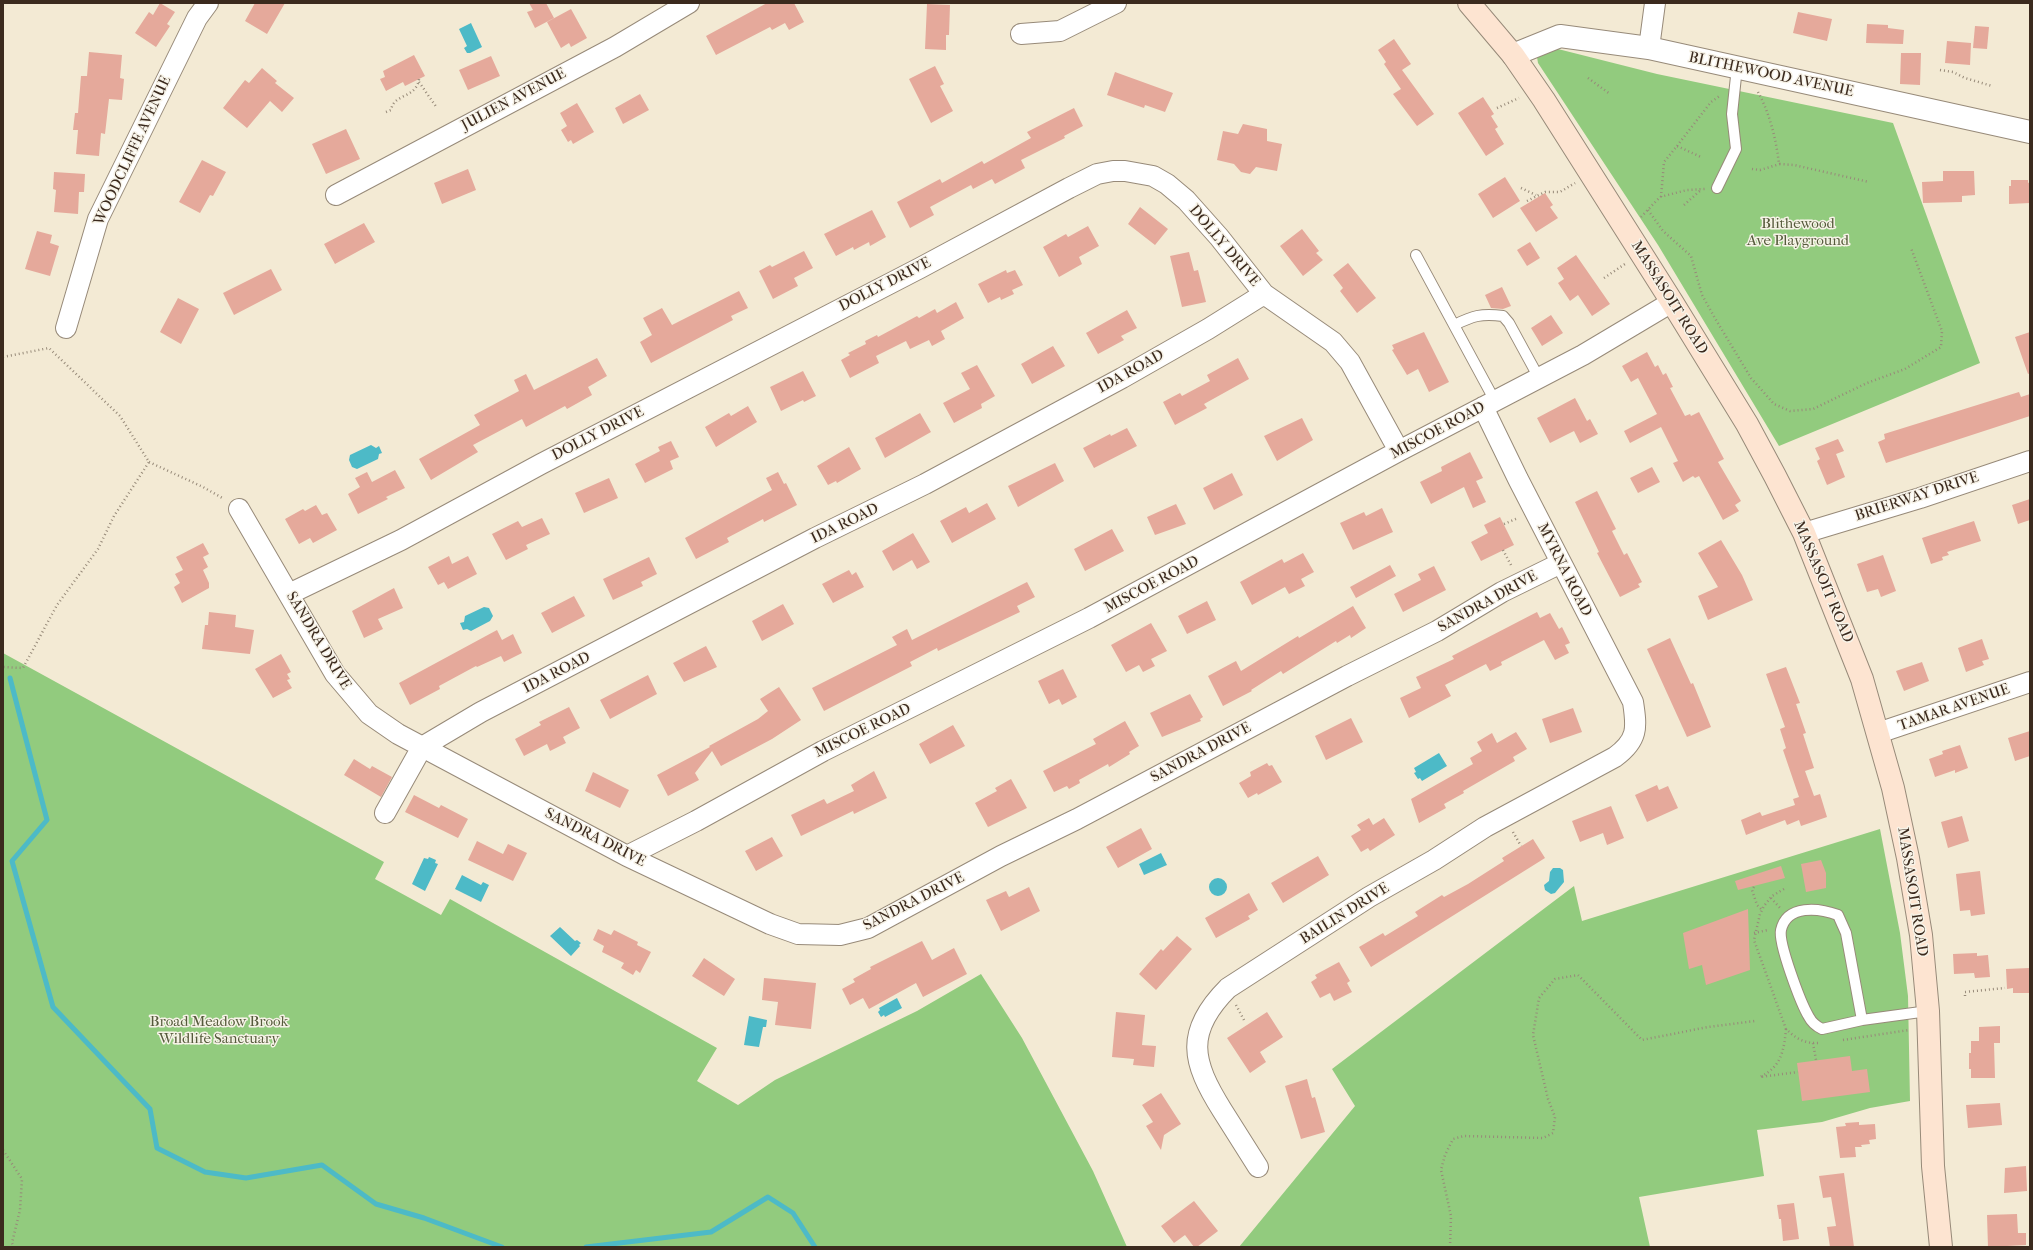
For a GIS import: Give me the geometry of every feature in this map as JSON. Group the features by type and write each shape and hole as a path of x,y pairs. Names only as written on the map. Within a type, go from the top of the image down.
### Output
{"main road":[{"name":"MASSASOIT ROAD","path":"1469,3 1513,55 1544,100 1672,302 1747,424 1804,533 1846,636 1878,733 1893,788 1908,858 1921,935 1928,1011 1933,1166 1941,1247"}],"street":[{"name":"WOODCLIFFE AVENUE","path":"66,328 98,219 197,18 208,3"},
{"name":"JULIEN AVENUE","path":"336,195 615,47 689,3"},
{"path":"1021,34 1060,31 1116,3"},
{"path":"1649,48 1656,3"},
{"name":"BLITHEWOOD AVENUE","path":"1513,55 1560,36 1649,48 1737,75 2030,132"},
{"name":"DOLLY DRIVE","path":"289,594 401,540 536,467 1097,174 1113,171 1125,171 1153,176 1167,184 1186,200 1219,237 1264,294 1333,342 1350,362 1399,451"},
{"name":"IDA ROAD","path":"422,747 481,712 814,538 925,484 1122,378 1208,329 1264,294"},
{"name":"MISCOE ROAD","path":"627,856 696,821 823,751 1090,618 1399,451 1583,355 1672,302"},
{"name":"MYRNA ROAD","path":"1489,404 1561,563 1633,702 1636,721 1635,734"},
{"name":"BRIERWAY DRIVE","path":"1804,533 1925,496 2030,460"},
{"name":"SANDRA DRIVE","path":"238,508 335,674 369,714 398,734 627,856 770,924 798,934 840,935 860,931 1343,678 1437,631 1502,592 1561,563"},
{"name":"TAMAR AVENUE","path":"1878,733 2030,682"},
{"name":"BAILIN DRIVE","path":"1258,1167 1210,1090 1199,1066 1198,1048 1200,1033 1206,1014 1214,1002 1228,988 1369,897 1434,860 1485,827 1615,757 1629,744 1635,734"},
{"path":"385,813 422,747"}],"lane":[{"path":"1717,188 1736,149 1732,114 1737,75"},
{"path":"1416,255 1454,325 1489,404"},
{"path":"1454,325 1475,315 1487,314 1503,316 1509,323 1540,378"},
{"path":"1862,1020 1846,933 1838,915 1829,912 1806,909 1792,914 1785,921 1781,931 1786,960 1808,1016 1814,1025 1822,1029 1862,1020 1928,1011"}],"path":[{"path":"1940,70 1953,72 1966,78 1992,86"},
{"path":"1661,197 1664,162 1711,102 1737,75"},
{"path":"1588,78 1610,94"},
{"path":"386,112 392,110 392,103 397,99 416,89 419,80 437,108"},
{"path":"1755,88 1766,108 1777,148 1779,164"},
{"path":"1497,108 1521,97"},
{"path":"1677,146 1701,157"},
{"path":"1752,169 1760,170 1779,164 1794,165 1869,182"},
{"path":"1526,201 1544,192 1560,192 1577,182"},
{"path":"1521,188 1537,195"},
{"path":"1641,217 1661,197 1687,190 1717,188"},
{"path":"1684,205 1702,189"},
{"path":"1648,210 1663,232 1691,256 1702,295 1751,378 1774,404 1790,411 1813,409 1866,383 1905,369 1941,347 1942,331 1911,248"},
{"path":"1604,278 1627,263"},
{"path":"3,357 49,348 120,416 149,462 203,487 238,508"},
{"path":"3,667 23,668 56,605 98,549 114,516 149,462"},
{"path":"1504,524 1522,516"},
{"path":"1512,830 1522,846"},
{"path":"1754,887 1752,890 1755,901 1762,910"},
{"path":"1754,932 1773,929"},
{"path":"1450,1247 1451,1216 1440,1170 1444,1155 1453,1140 1464,1136 1543,1138 1553,1133 1555,1117 1548,1099 1533,1035 1539,998 1555,979 1578,975 1642,1040 1708,1027 1755,1021"},
{"path":"1965,996 1965,992 2005,988"},
{"path":"1235,1003 1245,1022"},
{"path":"1814,1025 1813,1043 1816,1060"},
{"path":"1786,1029 1784,1050 1778,1065 1770,1072 1760,1077 1798,1072"},
{"path":"3,1150 22,1179 20,1210 12,1243 14,1247"}],"green space":[{"name":"Blithewood Ave Playground","path":"1550,47 1657,74 1893,123 1980,363 1779,446 1658,245 1538,63 1537,57"},
{"name":"Broad Meadow Brook Wildlife Sanctuary","path":"3,653 384,862 375,879 441,915 450,899 717,1048 697,1081 738,1105 775,1080 917,1011 981,974 1022,1038 1093,1171 1127,1247 3,1247"},
{"path":"1880,829 1900,933 1908,996 1910,1101 1870,1108 1822,1122 1757,1130 1764,1176 1639,1197 1650,1247 1239,1247 1355,1106 1332,1069 1574,886 1582,921"}],"water":[{"path":"471,23 482,47 467,53 464,48 467,46 459,29"},
{"path":"371,445 376,448 379,446 382,453 379,454 378,459 357,469 352,467 349,460 350,455"},
{"path":"484,607 489,608 493,616 490,621 471,631 467,629 463,630 460,623 464,622 465,616"},
{"path":"1439,753 1447,766 1422,781 1420,778 1418,779 1414,773 1416,772 1414,768"},
{"path":"1161,853 1167,865 1144,875 1139,864"},
{"path":"429,857 436,860 435,863 438,864 425,891 412,884 424,858 428,859"},
{"path":"1553,868 1560,868 1563,870 1564,882 1555,893 1551,894 1545,890 1544,885 1549,881 1550,872"},
{"path":"462,875 481,885 483,882 489,885 481,902 455,889"},
{"path":"1218,878 1224,881 1227,887 1224,893 1218,896 1212,893 1209,887 1212,881"},
{"path":"560,927 575,941 577,940 581,943 571,956 550,936"},
{"path":"897,998 902,1008 885,1017 884,1015 881,1017 878,1012 880,1010 879,1008"},
{"path":"749,1016 767,1020 766,1027 763,1027 759,1047 744,1045"}],"building":[{"path":"160,3 175,12 167,24 170,26 156,47 135,33 149,12 153,15"},
{"path":"255,3 285,3 267,34 245,21"},
{"path":"529,3 546,3 554,18 535,28 527,12 533,10"},
{"path":"767,3 794,3 804,22 789,30 785,23 772,30 770,27 716,55 706,36"},
{"path":"927,4 950,5 949,35 946,35 946,50 925,49"},
{"path":"571,9 587,38 571,47 569,43 561,48 547,22"},
{"path":"1798,12 1832,19 1827,41 1793,33"},
{"path":"1867,24 1888,25 1888,28 1904,30 1903,44 1866,43"},
{"path":"1975,26 1989,27 1987,49 1973,48"},
{"path":"1394,39 1411,64 1402,70 1434,114 1417,126 1393,94 1401,89 1384,64 1386,62 1378,50"},
{"path":"1947,41 1971,43 1970,65 1945,63"},
{"path":"89,52 122,55 120,78 124,79 122,100 109,99 105,134 101,133 99,156 76,154 78,130 73,130 75,113 78,113 81,76 87,76"},
{"path":"1901,53 1921,53 1920,85 1900,84"},
{"path":"414,55 425,76 405,86 403,82 386,91 380,79 385,77 383,71"},
{"path":"491,56 500,76 468,90 459,70"},
{"path":"935,66 944,84 940,86 953,111 931,123 909,79"},
{"path":"262,68 277,81 275,83 294,98 282,112 270,101 247,128 223,108 245,80 249,83"},
{"path":"1115,72 1173,93 1165,112 1145,105 1144,108 1107,95"},
{"path":"640,94 649,110 623,124 615,108"},
{"path":"1483,97 1494,114 1491,116 1498,127 1495,129 1504,144 1486,156 1458,113"},
{"path":"577,103 594,132 573,144 571,140 568,142 561,130 567,126 560,113"},
{"path":"1074,108 1083,126 1064,136 1065,138 1021,160 1025,168 995,184 992,179 973,189 971,185 930,207 934,215 910,228 897,202 940,179 942,183 982,161 984,164 1031,138 1027,132"},
{"path":"1243,124 1267,129 1267,141 1282,144 1277,171 1256,167 1250,174 1241,172 1234,164 1217,160 1223,131 1238,134"},
{"path":"346,129 360,159 326,174 312,144"},
{"path":"202,160 226,172 213,196 210,195 200,213 179,202"},
{"path":"468,169 476,190 442,204 434,183"},
{"path":"1943,171 1974,171 1975,195 1962,196 1962,202 1923,203 1922,182 1943,181"},
{"path":"54,172 85,174 84,192 79,192 78,214 54,212 56,190 53,189"},
{"path":"1505,177 1520,201 1493,218 1478,194"},
{"path":"2011,180 2028,180 2028,183 2030,182 2030,203 2009,204 2009,186 2011,186"},
{"path":"1545,193 1553,205 1550,207 1558,218 1536,232 1520,208"},
{"path":"1140,207 1168,229 1155,245 1128,224"},
{"path":"872,210 886,237 870,246 869,242 854,250 853,247 836,256 824,234"},
{"path":"364,223 375,242 335,264 324,244"},
{"path":"1088,226 1099,246 1079,257 1082,264 1059,277 1043,247 1066,234 1068,237"},
{"path":"1302,229 1319,251 1316,253 1323,260 1303,276 1280,246"},
{"path":"37,231 52,235 50,243 59,246 50,276 25,269"},
{"path":"1530,242 1540,258 1527,266 1517,250"},
{"path":"804,251 813,268 794,278 798,286 773,299 759,271 770,265 772,267"},
{"path":"1189,252 1194,271 1198,270 1206,302 1182,307 1170,256"},
{"path":"1576,255 1610,304 1592,316 1578,295 1570,301 1558,283 1564,279 1557,268"},
{"path":"1348,263 1376,298 1357,313 1340,291 1343,288 1333,275"},
{"path":"271,269 282,290 234,315 223,293"},
{"path":"1006,270 1007,273 1015,270 1023,285 1012,290 1014,294 1001,300 1000,297 988,303 978,284"},
{"path":"1502,287 1511,306 1503,309 1491,308 1485,295"},
{"path":"739,291 748,308 731,316 733,320 651,363 640,342 652,335 643,318 662,308 672,325"},
{"path":"178,298 199,309 181,344 160,332"},
{"path":"956,302 964,318 941,331 945,339 932,346 929,340 910,349 906,341 876,356 879,363 850,378 841,360 850,355 848,353 866,344 865,341 877,335 878,337 917,316 919,318 935,309 937,313"},
{"path":"1127,310 1137,328 1121,336 1124,340 1098,354 1086,333"},
{"path":"1551,315 1563,333 1542,346 1531,328"},
{"path":"1424,332 1449,382 1429,392 1418,369 1407,375 1392,350 1394,349 1392,345"},
{"path":"2030,332 2030,373 2028,374 2015,337"},
{"path":"1053,346 1065,366 1032,384 1021,364"},
{"path":"1647,352 1655,367 1658,365 1663,375 1666,373 1673,387 1670,388 1685,416 1690,414 1691,416 1699,412 1724,459 1718,462 1741,501 1735,505 1739,511 1723,520 1699,476 1695,478 1693,476 1683,482 1673,463 1678,461 1661,427 1630,443 1624,431 1657,414 1638,378 1631,382 1622,366"},
{"path":"597,358 607,376 588,387 592,395 567,409 565,406 526,427 522,419 473,445 478,452 431,480 419,459 480,425 474,415 519,391 514,380 526,374 534,390"},
{"path":"1238,358 1249,379 1204,404 1207,408 1175,425 1163,402 1180,393 1182,396 1210,381 1207,375"},
{"path":"977,365 995,396 981,404 982,408 954,423 943,403 970,389 961,373"},
{"path":"803,371 816,396 804,402 803,400 781,411 770,387"},
{"path":"2019,392 2021,397 2030,394 2030,416 1886,463 1878,442 1885,439 1884,434"},
{"path":"1575,398 1587,421 1590,419 1598,434 1580,443 1574,431 1550,443 1537,418"},
{"path":"748,406 757,422 716,447 705,427 729,413 731,416"},
{"path":"920,413 931,432 885,458 875,438"},
{"path":"1302,418 1313,440 1277,461 1264,436"},
{"path":"1127,428 1137,446 1094,468 1083,448 1110,434 1111,436"},
{"path":"1838,439 1844,451 1836,454 1845,477 1827,485 1817,461 1820,459 1815,448"},
{"path":"671,441 679,457 670,461 673,469 645,483 635,464 660,451 658,447"},
{"path":"849,447 861,469 837,483 836,481 828,485 817,466"},
{"path":"1470,452 1483,478 1476,481 1486,502 1473,508 1464,487 1431,504 1420,482 1442,471 1441,467"},
{"path":"1055,463 1064,481 1018,507 1008,486"},
{"path":"1652,467 1660,482 1638,493 1630,478"},
{"path":"395,470 405,488 386,497 388,499 358,514 348,494 360,487 355,478 367,472 372,482"},
{"path":"778,472 784,484 786,483 797,505 764,522 763,519 727,538 729,542 696,559 685,538 772,490 766,478"},
{"path":"1232,473 1243,495 1214,510 1203,488"},
{"path":"609,478 618,498 584,513 575,493"},
{"path":"1597,491 1616,529 1612,531 1624,555 1627,553 1642,582 1638,584 1640,587 1620,597 1597,553 1599,552 1575,502"},
{"path":"2030,499 2030,520 2018,524 2012,505"},
{"path":"987,503 996,519 952,543 940,521 966,507 969,513"},
{"path":"1176,504 1186,524 1155,535 1147,517"},
{"path":"316,505 322,515 327,513 337,530 313,543 310,538 299,544 285,519 303,509 305,511"},
{"path":"1382,508 1393,532 1353,550 1340,523 1364,512 1366,516"},
{"path":"1500,517 1514,545 1481,561 1471,542 1488,533 1484,525"},
{"path":"542,518 550,534 526,545 528,549 506,560 492,534 518,521 522,527"},
{"path":"1974,521 1981,541 1947,552 1949,555 1942,557 1943,560 1931,564 1922,538"},
{"path":"1112,529 1124,551 1085,571 1074,549"},
{"path":"913,533 930,562 917,569 912,560 893,571 882,551"},
{"path":"1721,540 1742,575 1753,600 1708,620 1698,596 1718,587 1698,553"},
{"path":"203,543 209,554 203,557 208,567 203,570 209,583 209,588 182,603 174,587 180,583 175,574 183,570 176,557"},
{"path":"1303,553 1314,572 1301,579 1305,586 1289,594 1285,587 1252,605 1240,582 1282,559 1284,563"},
{"path":"1883,555 1896,591 1881,597 1878,589 1867,592 1857,564"},
{"path":"449,556 452,564 468,556 477,574 448,589 444,582 438,585 428,567"},
{"path":"649,557 657,574 641,582 643,586 613,600 603,579"},
{"path":"1390,565 1396,576 1356,598 1350,587"},
{"path":"1434,566 1446,590 1403,612 1394,594 1421,580 1418,574"},
{"path":"849,570 852,575 856,572 864,587 833,603 822,584"},
{"path":"1027,582 1035,597 1017,606 1020,612 938,651 937,648 910,662 912,666 824,711 812,688 897,645 892,637 907,629 912,640"},
{"path":"394,588 403,608 378,619 383,629 364,638 352,611"},
{"path":"574,596 585,616 552,633 541,613"},
{"path":"1207,601 1216,620 1187,634 1178,616"},
{"path":"783,604 794,624 762,641 752,621"},
{"path":"1353,606 1366,628 1351,638 1350,635 1337,643 1336,641 1283,674 1281,671 1251,690 1252,691 1223,706 1208,676 1236,661 1241,671 1298,636 1299,638"},
{"path":"209,612 236,615 235,627 254,630 250,654 202,649 205,625 208,625"},
{"path":"1537,612 1540,618 1550,613 1559,629 1562,627 1570,643 1565,645 1569,653 1555,660 1544,640 1501,662 1502,665 1490,671 1486,664 1445,685 1451,696 1409,718 1400,698 1421,688 1416,677 1454,659 1452,656"},
{"path":"1151,623 1167,651 1151,659 1155,666 1143,672 1139,665 1126,672 1111,645"},
{"path":"497,630 502,640 513,634 522,653 504,662 501,656 477,667 476,666 439,686 440,689 410,705 399,683"},
{"path":"1670,638 1691,684 1693,683 1711,727 1687,737 1647,649"},
{"path":"1982,639 1989,659 1982,661 1984,665 1966,672 1958,648"},
{"path":"706,646 717,667 684,682 673,663"},
{"path":"281,654 291,672 287,674 290,679 287,680 292,688 273,698 255,669"},
{"path":"1922,662 1929,681 1904,691 1896,671"},
{"path":"1786,667 1800,703 1796,704 1806,733 1803,734 1814,768 1805,771 1814,796 1820,794 1827,817 1801,826 1799,820 1787,825 1785,820 1746,835 1741,820 1760,812 1762,816 1795,805 1793,799 1799,797 1783,750 1786,748 1780,729 1785,727 1766,674"},
{"path":"1063,669 1077,697 1062,705 1059,699 1049,704 1038,681"},
{"path":"648,675 657,694 610,719 600,700"},
{"path":"779,687 801,720 772,739 721,766 712,751 695,773 699,780 668,796 657,775 710,747 709,746 758,719 768,711 760,699"},
{"path":"1190,694 1203,717 1200,719 1201,721 1162,737 1150,713"},
{"path":"569,707 580,728 563,737 566,743 550,751 547,744 524,756 515,739 541,725 539,722"},
{"path":"1573,708 1582,732 1550,743 1542,719"},
{"path":"1351,718 1363,742 1326,760 1315,736"},
{"path":"1125,721 1139,746 1129,752 1130,754 1109,767 1108,764 1079,780 1080,783 1069,789 1067,786 1054,792 1043,771 1096,744 1093,739"},
{"path":"953,725 965,746 930,764 919,744"},
{"path":"2030,731 2030,756 2015,761 2008,738"},
{"path":"1516,732 1527,749 1513,757 1515,761 1463,791 1464,793 1444,804 1446,808 1419,823 1411,799 1473,764 1470,758 1482,751 1477,742 1492,733 1497,743"},
{"path":"1960,745 1968,768 1955,773 1955,770 1935,777 1929,759 1943,754 1942,751"},
{"path":"354,759 370,769 372,766 392,777 381,797 344,775"},
{"path":"1267,763 1269,766 1272,765 1282,782 1258,795 1257,793 1248,798 1239,783 1251,776 1250,772"},
{"path":"874,771 887,798 854,814 853,811 801,836 791,815 824,799 827,804 854,791 851,785"},
{"path":"593,772 629,790 620,808 585,791"},
{"path":"1011,779 1027,808 988,827 975,803 997,791 995,788"},
{"path":"1657,785 1659,790 1668,786 1678,808 1647,822 1635,795"},
{"path":"414,795 439,808 441,805 468,819 458,838 405,812"},
{"path":"1611,806 1624,838 1607,845 1603,833 1580,842 1572,821"},
{"path":"1962,816 1969,841 1948,848 1941,822"},
{"path":"1369,818 1373,825 1384,818 1395,835 1370,851 1368,848 1361,852 1351,836 1361,830 1357,825"},
{"path":"1141,828 1152,849 1118,868 1106,847"},
{"path":"772,837 783,856 756,871 745,851"},
{"path":"1533,839 1545,858 1371,967 1359,947 1383,933 1385,936 1418,916 1415,912 1442,895 1444,897 1468,884 1504,861 1502,858"},
{"path":"477,841 503,854 508,844 527,853 513,881 468,860"},
{"path":"1318,856 1329,875 1283,903 1271,883"},
{"path":"1821,860 1826,873 1826,888 1806,892 1801,864"},
{"path":"1781,866 1785,878 1738,890 1735,881"},
{"path":"1980,871 1985,914 1971,916 1970,910 1960,911 1956,874"},
{"path":"1029,887 1040,911 1001,931 986,900 1006,891 1009,897"},
{"path":"1249,893 1258,910 1248,916 1250,919 1216,938 1205,918"},
{"path":"1748,909 1750,970 1706,985 1702,965 1689,969 1683,933"},
{"path":"598,929 611,935 614,930 638,942 637,945 651,952 640,973 636,970 633,975 621,968 624,963 602,952 604,946 593,940"},
{"path":"1177,936 1192,949 1156,990 1139,974 1161,949 1163,951"},
{"path":"922,941 932,960 954,948 967,974 923,997 916,983 869,1009 863,998 850,1005 842,989 855,982 853,979 871,969 870,967"},
{"path":"1977,953 1977,956 1988,955 1990,977 1975,978 1974,973 1954,974 1953,954"},
{"path":"704,958 735,979 724,996 692,976"},
{"path":"1339,962 1350,981 1347,983 1352,992 1334,1001 1330,993 1320,998 1311,982 1317,978 1315,975"},
{"path":"2030,968 2030,993 2013,993 2013,988 2007,989 2006,969"},
{"path":"764,978 816,983 811,1029 775,1025 778,1002 762,1000"},
{"path":"1116,1012 1145,1015 1142,1045 1156,1046 1154,1067 1133,1065 1134,1059 1112,1057"},
{"path":"1267,1012 1283,1037 1260,1052 1266,1062 1250,1073 1227,1038"},
{"path":"2000,1026 2000,1043 1994,1043 1995,1078 1971,1078 1971,1069 1969,1069 1969,1053 1971,1053 1971,1041 1979,1041 1979,1027"},
{"path":"1850,1056 1852,1071 1867,1069 1870,1092 1802,1101 1797,1063"},
{"path":"1307,1079 1312,1098 1315,1097 1325,1132 1301,1139 1285,1086"},
{"path":"1161,1093 1181,1124 1164,1135 1161,1150 1146,1126 1153,1122 1142,1105"},
{"path":"2000,1103 2002,1125 1968,1128 1966,1105"},
{"path":"1859,1122 1859,1125 1875,1124 1876,1139 1869,1140 1870,1144 1861,1145 1862,1147 1855,1147 1856,1157 1840,1158 1836,1127 1846,1126 1845,1123"},
{"path":"2026,1166 2027,1191 2004,1193 2005,1168"},
{"path":"1844,1173 1854,1247 1830,1247 1827,1227 1836,1226 1831,1197 1823,1198 1819,1176"},
{"path":"1194,1201 1218,1231 1197,1247 1194,1247 1185,1235 1174,1243 1161,1226"},
{"path":"1794,1203 1799,1239 1783,1241 1781,1219 1779,1219 1777,1205"},
{"path":"2017,1214 2018,1233 2026,1233 2026,1245 1988,1247 1987,1215"}],"waterway":[{"path":"10,678 47,820 12,861 53,1007 150,1109 157,1148 205,1172 246,1178 322,1165 376,1204 424,1218 502,1247"},
{"path":"586,1247 711,1232 768,1197 793,1213 815,1247"}]}
